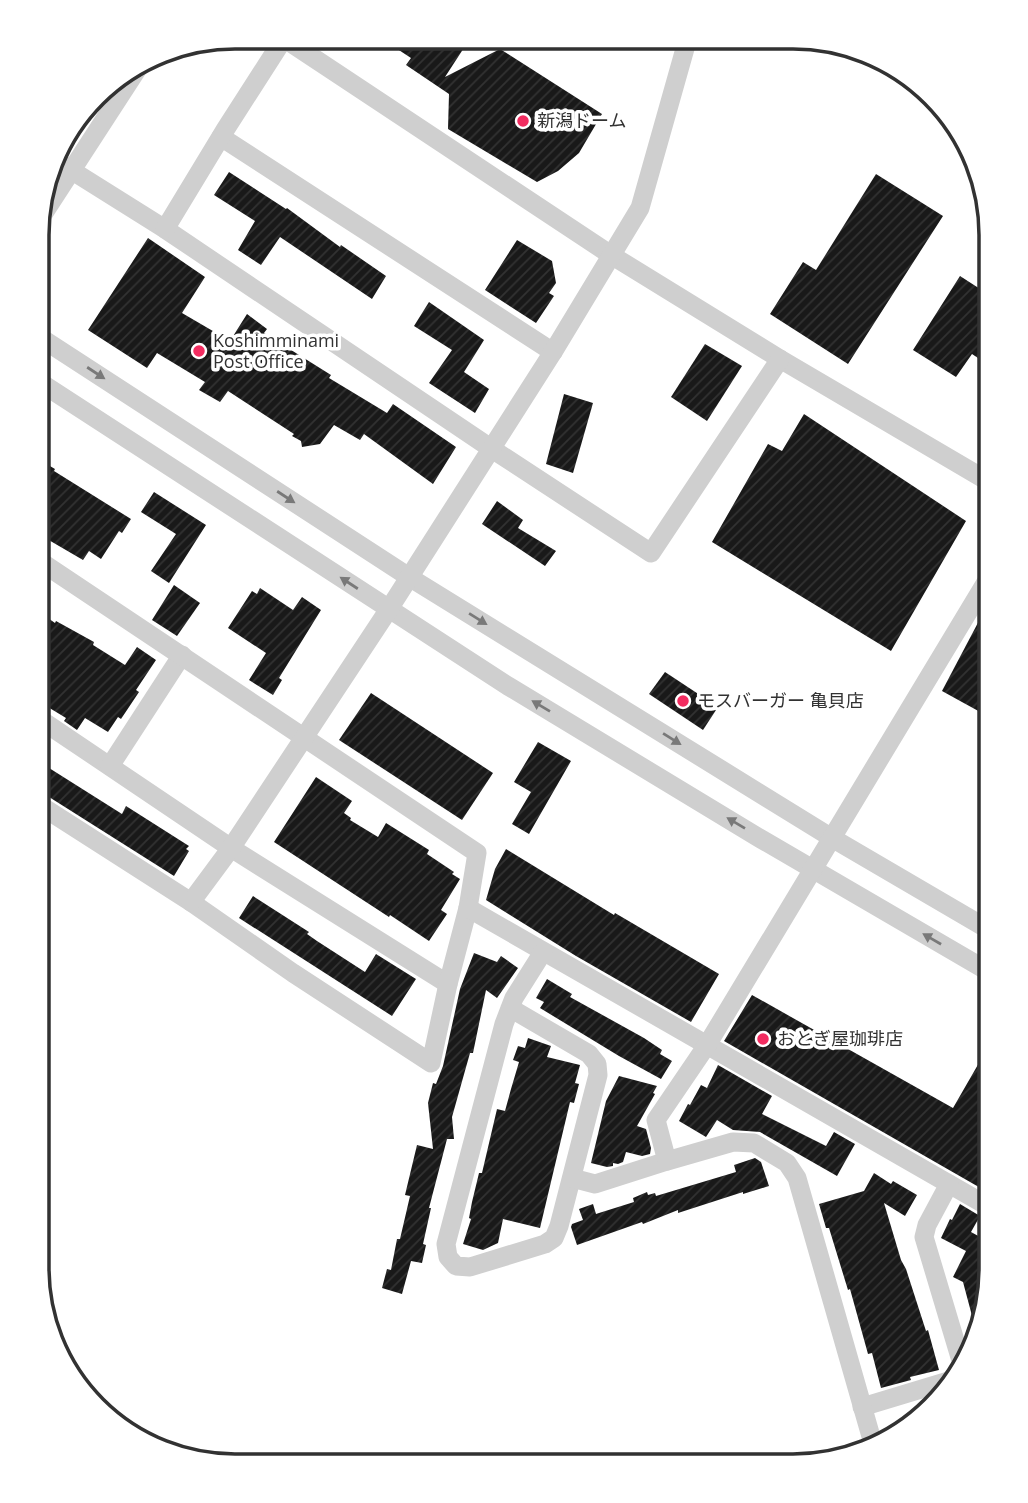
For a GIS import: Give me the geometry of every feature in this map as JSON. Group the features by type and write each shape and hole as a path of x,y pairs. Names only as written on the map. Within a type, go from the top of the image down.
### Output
{"street":[{"path":"165,229 275,49"},
{"path":"301,49 611,255 780,359 979,475"},
{"path":"191,902 231,848 389,609 553,352 640,208 685,49"},
{"path":"124,85 63,166 165,229 651,553 780,359"},
{"path":"220,137 553,352"},
{"path":"49,343 409,577 832,838 979,924"},
{"path":"49,388 508,686 979,966"},
{"path":"49,567 477,853 468,908 431,1063 191,902 49,812"},
{"path":"667,1161 656,1120 707,1045 979,595"},
{"path":"110,766 182,655"},
{"path":"49,725 231,848 448,984"},
{"path":"468,908 979,1201"},
{"path":"510,1008 589,1054 597,1064 598,1075 554,1238 545,1244 470,1267 456,1266 448,1257 446,1244 504,1024 510,1008 514,998 543,952"},
{"path":"572,1178 595,1184 733,1142 754,1143 787,1163 797,1178 871,1437"},
{"path":"950,1184 927,1225 925,1237 959,1352"},
{"path":"862,1407 938,1384"}],"building":[{"name":"新潟ドーム","path":"397,49 463,49 445,77 500,49 602,114 579,153 558,171 537,182 448,129 449,94 406,65 411,58"},
{"path":"229,172 386,276 372,299 280,237 261,265 238,250 255,221 214,195"},
{"path":"876,174 943,216 848,364 770,314 803,262 816,270"},
{"path":"148,238 205,277 182,313 230,341 247,314 267,329 264,333 331,375 329,378 387,413 393,404 456,447 433,484 364,434 360,440 334,425 320,444 302,447 301,441 292,436 294,434 228,391 220,402 199,390 205,382 157,353 147,368 88,330"},
{"path":"517,240 552,261 556,283 549,293 554,296 536,323 485,290"},
{"path":"960,276 979,288 979,359 972,354 956,377 913,350"},
{"path":"429,302 484,340 464,372 489,389 475,413 429,383 452,350 414,326"},
{"path":"705,344 742,366 707,421 671,397"},
{"path":"564,394 593,403 573,473 546,464"},
{"path":"804,414 966,521 891,651 712,542 768,444 782,451"},
{"path":"49,465 131,519 122,533 119,531 101,559 89,551 83,560 49,540"},
{"path":"154,492 206,525 169,583 151,571 176,534 141,512"},
{"path":"497,501 523,520 518,528 556,551 545,566 482,524"},
{"path":"174,585 200,603 177,636 152,620"},
{"path":"260,588 293,610 302,597 321,610 279,678 282,680 273,695 249,680 266,653 228,628 252,591 257,594"},
{"path":"49,619 94,642 93,645 125,665 137,647 156,660 121,719 118,717 108,732 85,718 77,730 64,721 66,718 49,708"},
{"path":"979,621 979,711 942,691"},
{"name":"モスバーガー 亀貝店","path":"665,672 718,707 703,730 649,694"},
{"path":"371,693 493,773 462,820 339,740"},
{"path":"538,742 571,761 529,834 512,824 531,792 514,782"},
{"path":"49,768 122,814 126,806 189,846 186,849 189,851 174,876 49,797"},
{"path":"316,777 352,801 344,813 350,820 378,837 386,823 429,850 427,854 460,879 441,910 447,914 429,941 274,842"},
{"path":"506,849 614,915 615,913 719,974 691,1022 486,900 495,869"},
{"path":"253,896 365,972 376,954 416,979 392,1016 239,918"},
{"path":"474,953 497,962 501,956 518,968 497,998 486,990 473,1053 470,1053 452,1117 454,1139 447,1139 429,1208 422,1263 411,1261 402,1294 382,1288 387,1269 391,1270 397,1239 400,1239 410,1196 405,1195 417,1145 433,1149 428,1103 433,1083 436,1084 443,1066 460,989"},
{"path":"547,979 572,994 570,997 662,1050 660,1054 672,1061 661,1079 540,1008 544,1002 536,998"},
{"path":"752,995 953,1108 979,1063 979,1187 724,1041"},
{"path":"528,1038 551,1046 547,1057 580,1065 575,1083 579,1084 574,1103 570,1102 540,1228 503,1219 498,1243 483,1250 463,1244 497,1109 505,1111 519,1062 513,1060 518,1046 525,1048"},
{"path":"718,1065 772,1096 762,1114 826,1146 834,1132 855,1144 837,1176 760,1132 733,1130 717,1120 706,1137 679,1121 701,1085 707,1088"},
{"path":"619,1076 657,1086 637,1126 646,1129 651,1148 650,1154 642,1156 626,1152 623,1162 607,1167 591,1163 606,1101"},
{"path":"755,1158 761,1162 769,1186 678,1213 678,1210 577,1245 571,1227 583,1220 579,1209 593,1204 596,1214 634,1202 633,1198 647,1192 648,1195 655,1193 656,1196 736,1172 734,1165"},
{"path":"874,1173 917,1195 905,1216 884,1203 939,1370 881,1388 872,1353 868,1354 850,1289 848,1290 819,1204 864,1191"},
{"path":"960,1204 979,1215 971,1232 979,1236 979,1280 972,1316 963,1282 953,1277 966,1251 941,1238 950,1219 952,1220"}],"place":[{"name":"新潟ドーム","path":"523,121"},
{"name":"Koshimminami Post Office","path":"199,351"},
{"name":"モスバーガー 亀貝店","path":"683,701"},
{"name":"おとぎ屋珈琲店","path":"763,1039"}]}
